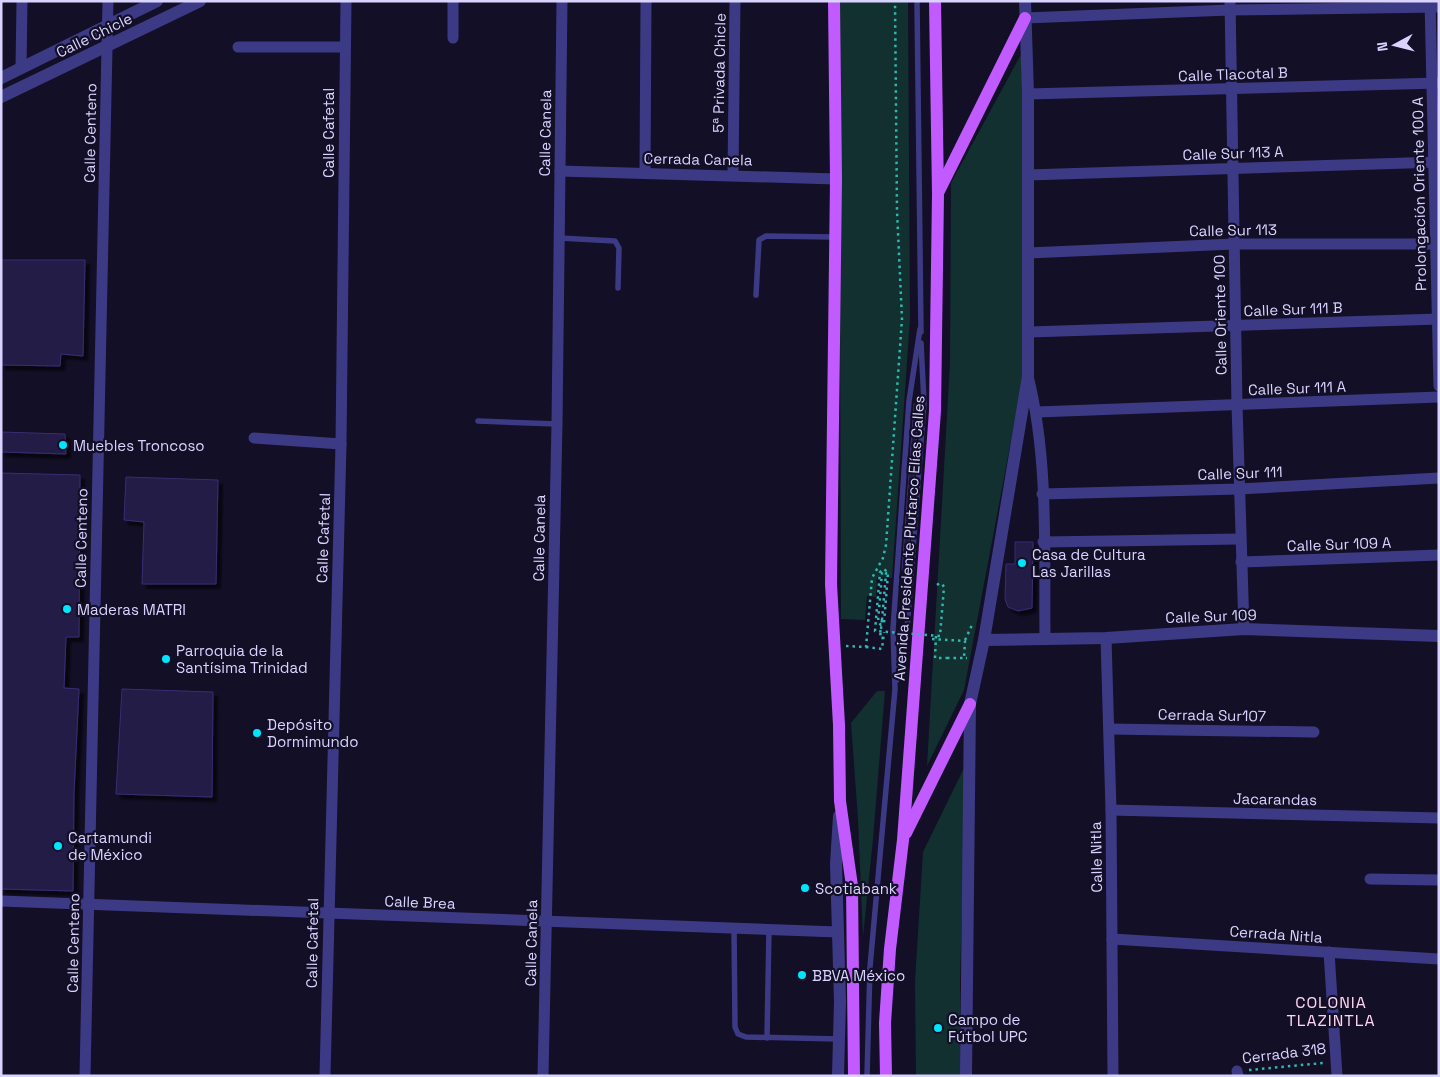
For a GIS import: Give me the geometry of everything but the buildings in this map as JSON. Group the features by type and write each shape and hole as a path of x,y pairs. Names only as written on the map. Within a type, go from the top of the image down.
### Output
{"main road":[{"path":"834,1 836,179 831,574 839,725 840,801 852,886 854,1076"},
{"name":"Avenida Presidente Plutarco Elías Calles","path":"886,1076 885,1023 890,950 902,840 935,411 938,194 935,1"},
{"path":"938,194 1025,18"},
{"path":"902,840 970,704"}],"street":[{"path":"22,1 22,68"},
{"name":"Calle Centeno","path":"85,1076 108,1"},
{"name":"Calle Chicle","path":"1,78 157,1"},
{"name":"Calle Chicle","path":"1,97 200,1"},
{"name":"Calle Cafetal","path":"325,1076 341,444 346,1"},
{"path":"453,1 453,38"},
{"name":"Calle Canela","path":"543,1076 557,424 562,1"},
{"path":"645,173 646,1"},
{"name":"5ª Privada Chicle","path":"733,174 735,1"},
{"path":"966,1076 970,868 967,757 970,704 984,640 1028,376 1028,94 1025,1"},
{"path":"1025,18 1230,6 1433,5"},
{"name":"Prolongación Oriente 100 A","path":"1433,5 1437,162 1439,386"},
{"name":"Calle Oriente 100","path":"1230,6 1234,168 1236,405 1244,629"},
{"path":"238,47 344,47"},
{"name":"Calle Tlacotal B","path":"1028,94 1232,90 1435,83"},
{"name":"Calle Sur 113 A","path":"1028,175 1437,162"},
{"name":"Cerrada Canela","path":"560,171 733,174 836,179"},
{"name":"Calle Sur 113","path":"1028,253 1234,244 1437,244"},
{"name":"Calle Sur 111 B","path":"1029,332 1438,320"},
{"path":"1028,376 1037,412 1042,494 1045,638"},
{"name":"Calle Sur 111 A","path":"1037,412 1439,397"},
{"path":"254,438 341,444"},
{"name":"Calle Sur 111","path":"1042,494 1239,489 1439,478"},
{"path":"1043,542 1240,539"},
{"name":"Calle Sur 109 A","path":"1241,562 1439,555"},
{"name":"Calle Sur 109","path":"984,640 1106,638 1244,629 1439,636"},
{"name":"Calle Nitla","path":"1106,638 1109,729 1113,1076"},
{"name":"Cerrada Sur107","path":"1109,729 1314,732"},
{"path":"838,1076 836,864 840,801"},
{"name":"Jacarandas","path":"1110,810 1439,818"},
{"path":"1370,879 1439,880"},
{"name":"Calle Brea","path":"1,901 838,932"},
{"name":"Cerrada Nitla","path":"1112,939 1439,959"},
{"path":"1329,952 1337,1076"}],"lane":[{"path":"895,689 907,630 923,412 920,329 917,1"},
{"path":"756,295 759,240 766,236 834,237"},
{"path":"559,238 614,241 619,248 618,288"},
{"path":"867,1073 870,966 895,689 894,619 910,401 920,329"},
{"path":"478,421 557,424"},
{"path":"734,927 736,1031 742,1037 838,1039"},
{"path":"766,1038 769,929"}],"path":[{"path":"866,648 872,578 883,558 886,545 901,344 895,1"},
{"path":"880,638 882,620 886,573 884,571 882,573 878,622 881,625 884,623 888,573 884,569 880,572 875,631 884,632 936,636 940,636 944,584 941,582"},
{"path":"834,646 882,649 884,632"},
{"path":"936,636 935,658 980,658"},
{"path":"932,639 965,641 964,658"},
{"name":"Cerrada 318","path":"1238,1073 1336,1062"}],"green space":[{"path":"839,1 908,1 910,319 892,578 877,577 876,597 867,596 865,620 841,619"},
{"path":"1024,49 1023,377 964,690 927,766 950,363 951,183"},
{"path":"877,691 885,691 863,937 858,819 851,723"},
{"path":"966,764 960,981 961,1076 916,1076 915,981 923,852"}],"place":[{"name":"Muebles Troncoso","path":"63,445"},
{"name":"Casa de Cultura Las Jarillas","path":"1022,563"},
{"name":"Maderas MATRI","path":"67,609"},
{"name":"Parroquia de la Santísima Trinidad","path":"166,659"},
{"name":"Depósito Dormimundo","path":"257,733"},
{"name":"Cartamundi de México","path":"58,846"},
{"name":"Scotiabank","path":"805,888"},
{"name":"BBVA México","path":"802,975"},
{"name":"Campo de Fútbol UPC","path":"938,1028"}],"district":[{"name":"COLONIA TLAZINTLA","path":"1331,1011"}]}
